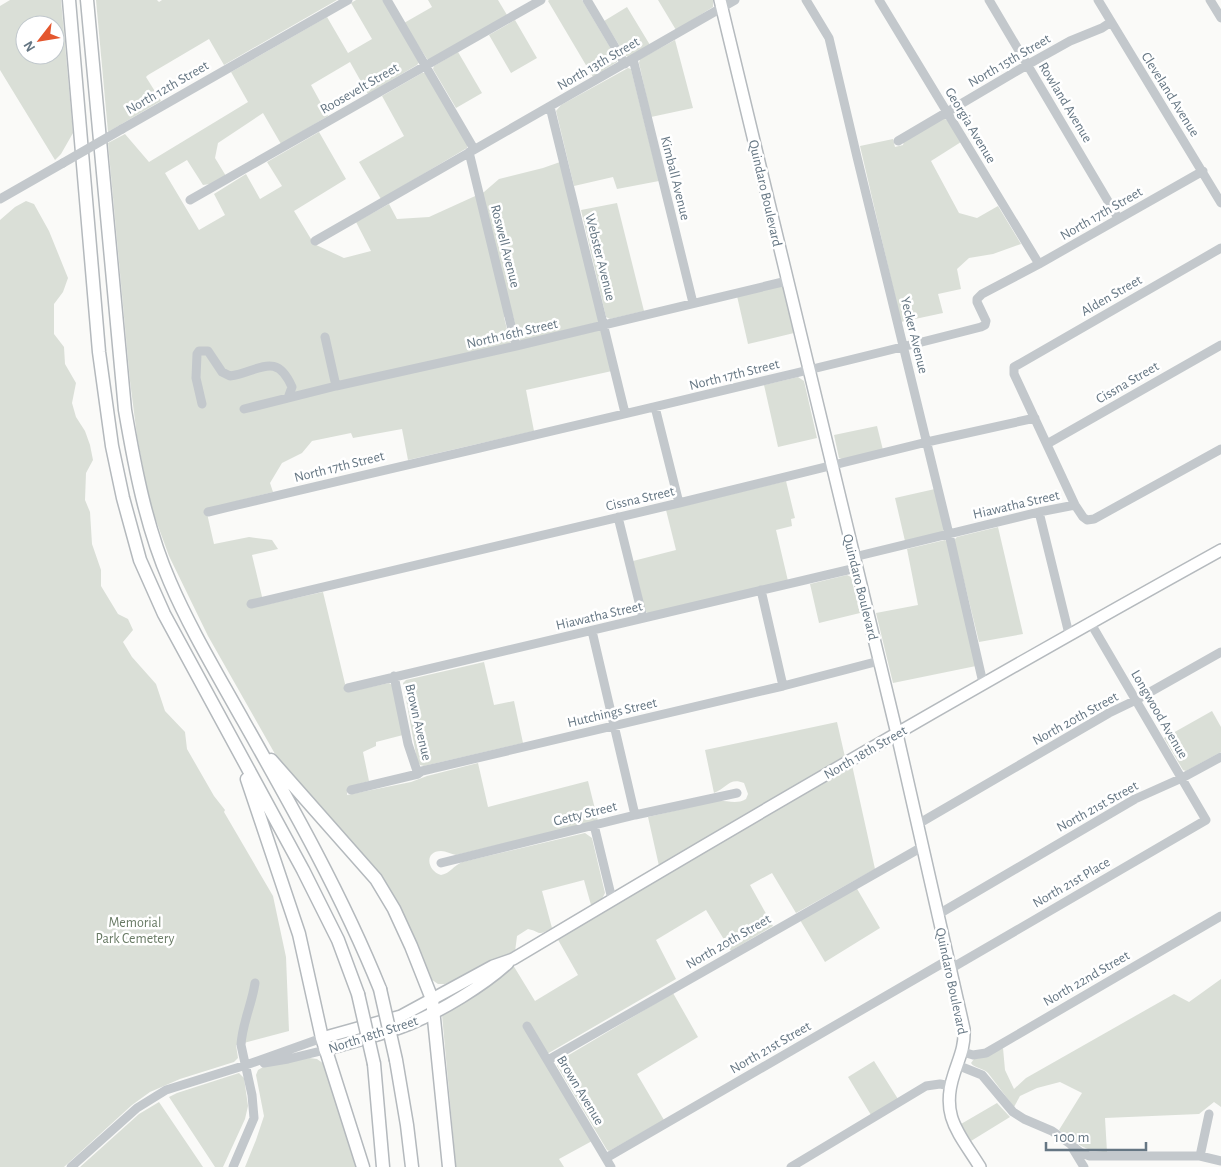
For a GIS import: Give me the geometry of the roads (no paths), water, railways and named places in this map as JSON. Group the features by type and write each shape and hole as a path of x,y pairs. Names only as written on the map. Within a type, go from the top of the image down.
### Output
{"highway":[{"path":"69,0 99,352 112,446 123,498 140,560 164,614 308,878 338,940 358,994 374,1064 383,1167"},
{"path":"87,0 126,410 135,468 147,518 169,580 190,624 328,873 361,942 380,989 396,1060 412,1167"},
{"path":"253,739 376,879 394,909 411,946 433,1006 449,1167"},
{"path":"237,749 299,934 324,1044 364,1167"}],"main road":[{"name":"Quindaro Boulevard","path":"721,4 897,734 964,1030 963,1052 950,1086 948,1100 951,1117 980,1167"},
{"name":"North 18th Street","path":"324,1044 410,1024 433,1006 496,974 513,959 612,899 983,683 1221,550"}],"street":[{"name":"North 12th Street","path":"0,199 348,0"},
{"name":"Roswell Avenue","path":"387,0 472,150 516,346"},
{"name":"Roosevelt Street","path":"190,200 541,0"},
{"name":"Kimball Avenue","path":"587,0 629,61 693,303"},
{"name":"North 13th Street","path":"315,241 472,150 550,108 721,4 736,0"},
{"name":"Yecker Avenue","path":"806,0 829,38 949,534 983,683"},
{"name":"Georgia Avenue","path":"879,0 1039,264"},
{"name":"Rowland Avenue","path":"989,0 1118,218"},
{"name":"Cleveland Avenue","path":"1098,0 1202,171 1218,193 1221,203"},
{"path":"1210,0 1221,18"},
{"name":"North 15th Street","path":"898,141 1027,65 1070,41 1102,28 1111,22"},
{"name":"Webster Avenue","path":"550,108 626,413"},
{"name":"North 17th Street","path":"208,512 655,407 904,347 985,325 986,321 977,302 978,298 1202,171"},
{"name":"Alden Street","path":"1035,418 1014,374 1014,366 1221,248"},
{"name":"North 16th Street","path":"244,409 787,281"},
{"path":"325,338 336,386"},
{"name":"Cissna Street","path":"1047,444 1221,345"},
{"path":"202,404 196,378 197,354 199,351 204,350 208,351 222,372 230,376 265,366 279,368 284,372 292,387 288,398"},
{"path":"655,407 679,503"},
{"path":"1035,418 1075,505"},
{"name":"Cissna Street","path":"251,604 679,503 927,442 1035,418"},
{"name":"Hiawatha Street","path":"348,688 761,590 949,534 1039,512 1075,505 1083,517 1088,520 1094,519 1221,449"},
{"path":"1039,512 1069,634"},
{"path":"618,517 643,618"},
{"path":"761,590 783,686"},
{"name":"Longwood Avenue","path":"1090,622 1206,820"},
{"path":"592,631 635,815"},
{"name":"North 20th Street","path":"918,824 1109,713 1221,652"},
{"name":"Hutchings Street","path":"351,790 418,774 422,771 879,662"},
{"name":"Brown Avenue","path":"394,676 405,729 418,774"},
{"name":"North 21st Street","path":"938,914 1135,799 1182,778 1221,756"},
{"name":"Getty Street","path":"441,863 635,815 737,793"},
{"name":"North 21st Place","path":"949,965 1206,820"},
{"path":"594,825 612,899"},
{"name":"North 20th Street","path":"548,1060 922,847"},
{"name":"North 22nd Street","path":"963,1052 973,1055 986,1053 1221,916"},
{"name":"North 21st Street","path":"606,1158 949,965"},
{"path":"233,1167 254,1118 252,1095 241,1045 241,1036 253,997 255,983"},
{"name":"Brown Avenue","path":"527,1026 611,1167"},
{"name":"North 18th Street","path":"71,1167 137,1108 166,1090 246,1065 324,1044"},
{"path":"957,1065 982,1075 1012,1112 1052,1131 1088,1156 1200,1156 1221,1161"},
{"path":"790,1167 926,1086 940,1084 950,1086"},
{"path":"1200,1156 1209,1114"},
{"path":"1070,1142 1084,1167"}],"park label":[{"name":"Memorial Park Cemetery","path":"135,930"}]}
